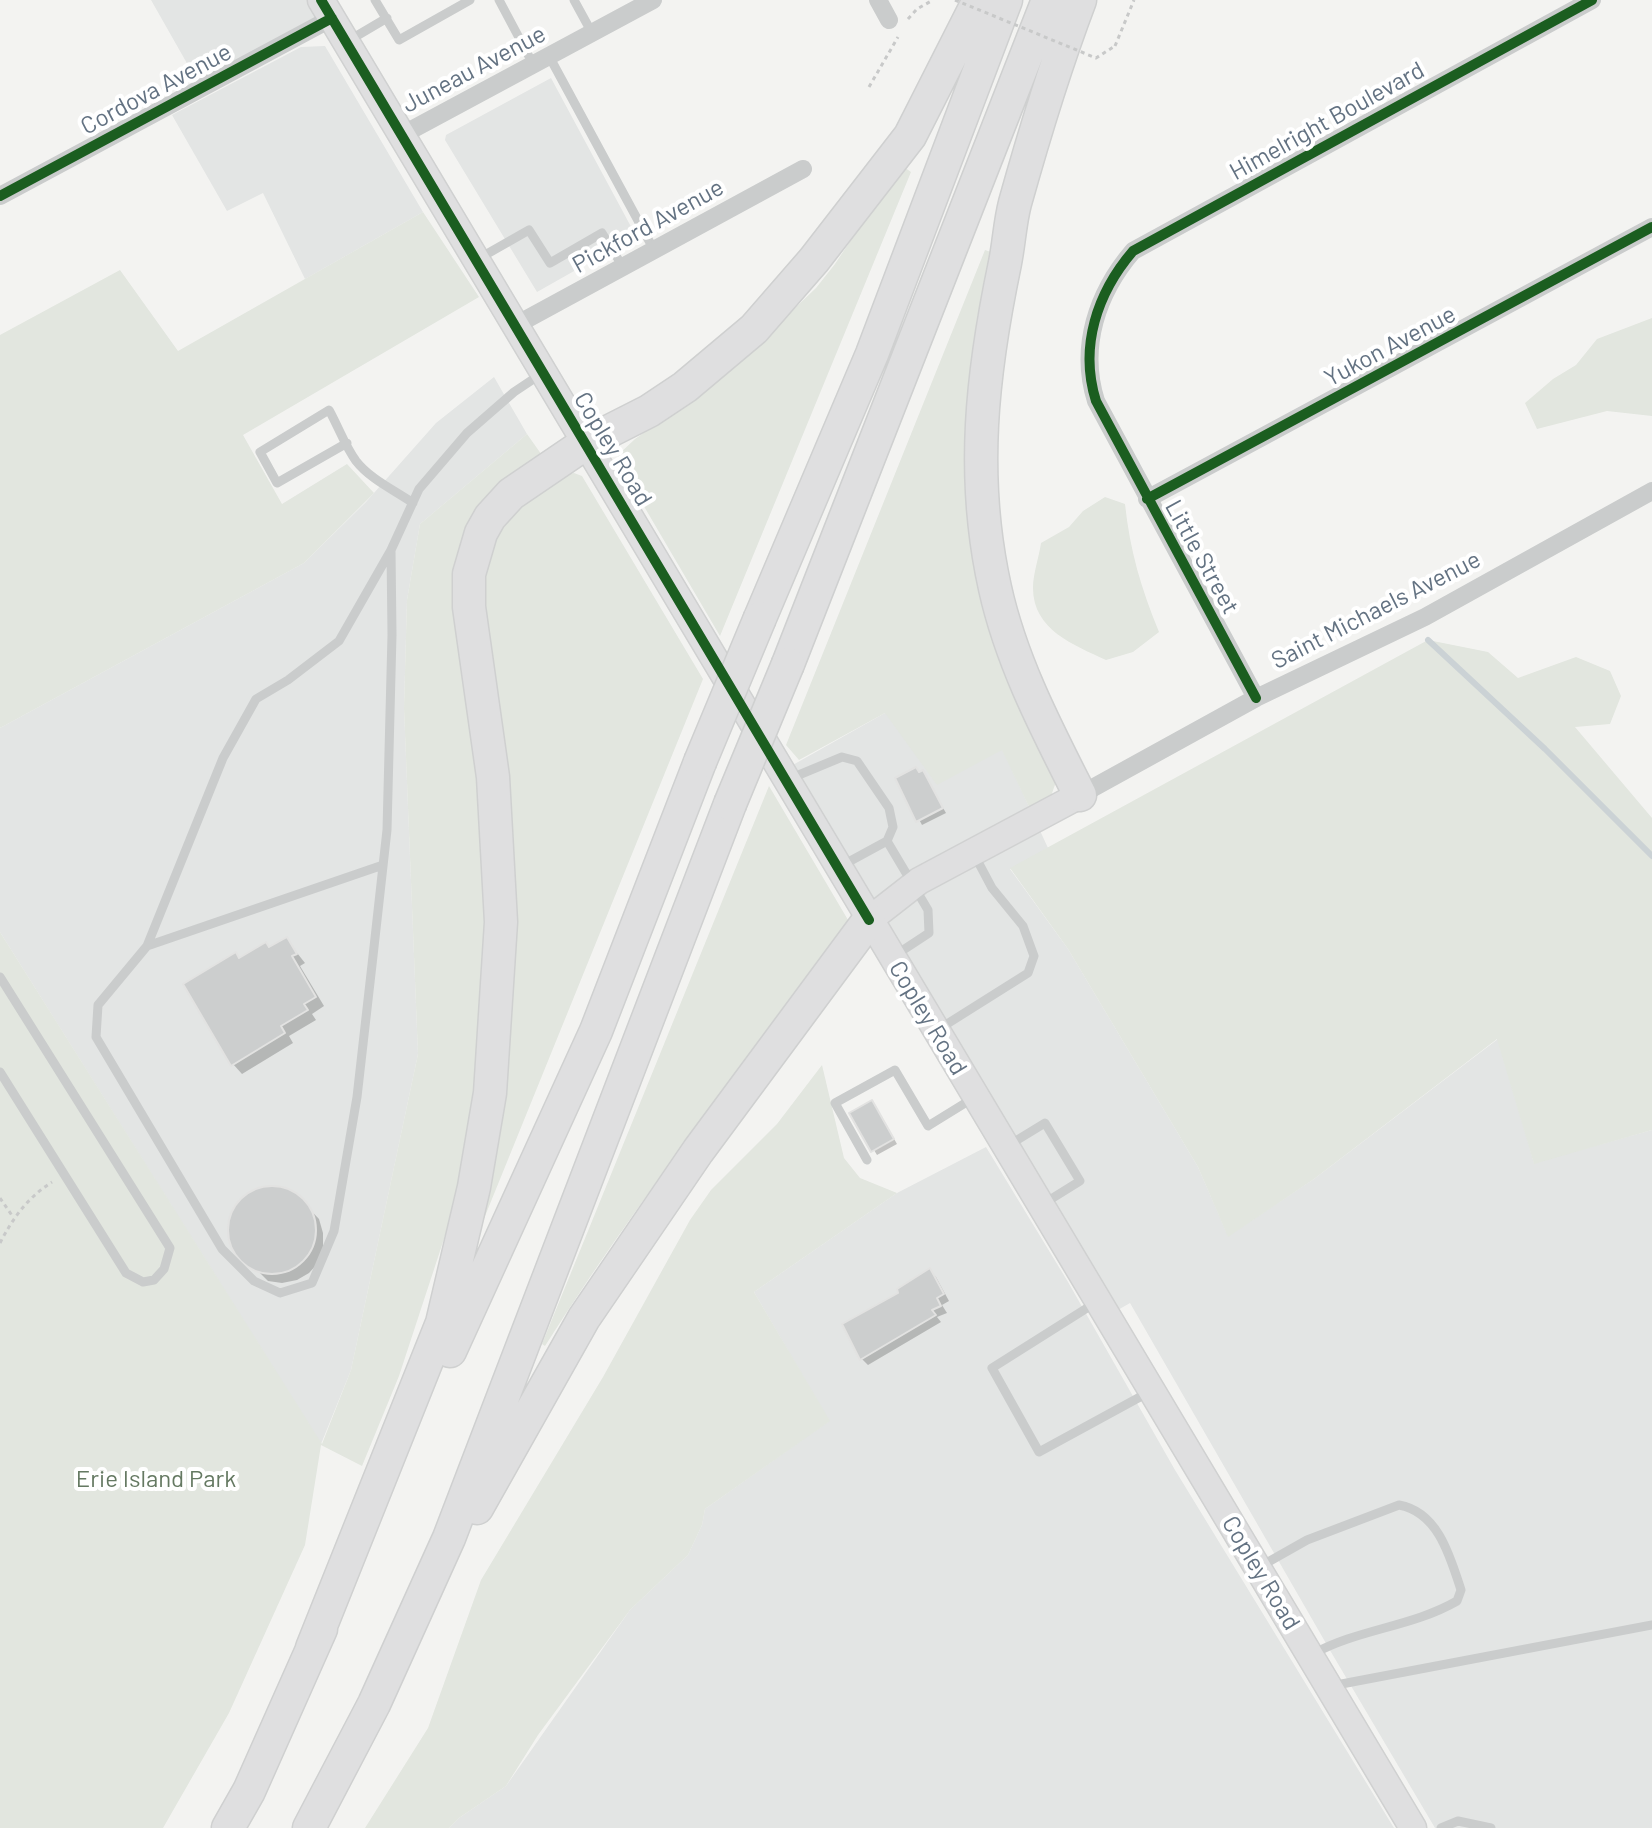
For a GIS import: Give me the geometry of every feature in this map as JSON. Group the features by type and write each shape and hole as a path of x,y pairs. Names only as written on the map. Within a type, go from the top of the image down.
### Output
{"highway":[{"path":"312,1648 442,1323 474,1187 490,1093 500,956 500,873 493,777 469,607 469,574 481,533 511,494 586,443 649,411 709,369 754,329 795,283 910,136 979,0"},
{"path":"228,1828 249,1791 583,1059 700,762 872,354 1006,0"},
{"path":"309,1828 374,1704 449,1538 730,804 788,664 1048,0"},
{"path":"1080,0 1060,53 1015,205 984,378 980,464 989,558 1006,632 1027,687 1080,795"},
{"path":"413,1623 584,1318 698,1151 869,920"}],"main road":[{"name":"Copley Road","path":"326,9 1413,1828"},
{"path":"869,920 915,885 1080,795"}],"street":[{"name":"Juneau Avenue","path":"402,135 653,0"},
{"path":"878,0 889,20"},
{"name":"Himelright Boulevard","path":"1102,298 1115,272 1133,251 1592,0"},
{"name":"Cordova Avenue","path":"0,196 326,9"},
{"name":"Pickford Avenue","path":"516,325 803,169"},
{"name":"Yukon Avenue","path":"1147,499 1652,227"},
{"name":"Little Street","path":"1102,298 1089,355 1091,387 1096,401 1256,698"},
{"name":"Saint Michaels Avenue","path":"1080,795 1256,698 1425,617 1652,491"}],"lane":[{"path":"375,0 399,40 470,0"},
{"path":"499,0 541,60 654,250"},
{"path":"574,0 592,33"},
{"path":"346,42 387,18"},
{"path":"477,260 529,230 550,263 602,233 623,267"},
{"path":"391,550 387,830 354,1112 334,1231 312,1283 280,1293 254,1281 222,1249 96,1037 98,1005 147,946 223,758 256,699 288,680 339,641 391,550 419,489 467,433 514,392 544,372"},
{"path":"347,443 277,483 260,452 329,410 347,443 356,461 413,503"},
{"path":"786,780 842,757 857,761 889,808 893,827 887,841 838,868"},
{"path":"887,841 928,910 929,933 892,957"},
{"path":"936,1031 1028,973 1034,956 1023,926 992,888 973,852"},
{"path":"147,946 383,865"},
{"path":"0,977 170,1248 164,1269 154,1280 143,1282 126,1273 0,1072"},
{"path":"867,1160 835,1103 895,1070 928,1126 975,1097"},
{"path":"1005,1147 1045,1123 1059,1146 1080,1181 1040,1205"},
{"path":"1098,1301 992,1368 1039,1452 1151,1391"},
{"path":"1257,1568 1307,1540 1399,1505 1412,1507 1427,1518 1440,1537 1461,1590 1457,1601 1430,1614 1337,1641 1310,1655"},
{"path":"1328,1687 1652,1625"},
{"path":"1441,1828 1458,1821 1491,1828"}],"path":[{"path":"869,87 909,18 933,0"},
{"path":"955,0 1096,58 1115,46 1134,0"},
{"path":"0,1243 13,1217 39,1190 65,1174"},
{"path":"0,1198 13,1217"}],"shaded area":[{"path":"151,0 321,0 332,18 201,88"},
{"path":"325,46 423,212 305,279 263,193 227,211 172,115 301,47"},
{"path":"551,78 636,236 537,292 445,140 446,135"},
{"path":"494,377 527,434 420,524 407,600 404,708 418,1054 351,1370 321,1444 0,932 0,728 304,563 366,502 436,423"},
{"path":"885,713 1003,750 1048,848 1010,869 1068,949 1198,1167 1228,1236 1314,1179 1498,1039 1534,1163 1652,1130 1652,1828 1435,1828 1130,1303 1111,1314 791,766"},
{"path":"986,1147 1068,1282 1175,1470 1394,1828 449,1828 506,1786 630,1610 688,1555 702,1525 705,1509 829,1421 754,1292 897,1193"}],"green space":[{"path":"901,165 911,172 720,636 618,462 618,455 635,439 726,374 816,288"},
{"path":"423,212 479,297 243,435 282,504 347,464 374,493 304,563 0,728 0,335 120,270 178,351"},
{"path":"985,250 994,253 977,317 967,447 1058,776 1050,799 1030,809 1002,750 937,785 885,713 799,760 786,745"},
{"path":"1652,318 1652,416 1607,411 1537,429 1525,403 1553,379 1576,365 1597,339"},
{"name":"Erie Island Park","path":"527,434 544,458 465,538 488,881 481,1034 460,1190 399,1376 362,1466 321,1445 305,1545 229,1713 163,1828 0,1828 0,932 322,1444 351,1370 418,1054 404,708 407,600 420,524"},
{"path":"574,473 582,476 703,679 481,1226 505,1096 511,832 497,687 484,641 479,582 498,528 519,504 559,476"},
{"path":"1105,497 1125,504 1137,569 1159,632 1133,652 1106,660 1069,642 1048,625 1035,603 1033,588 1041,543 1069,527 1083,511"},
{"path":"1428,640 1488,652 1518,678 1576,657 1610,671 1621,696 1610,724 1575,727 1652,818 1652,1130 1534,1164 1497,1039 1314,1179 1228,1237 1198,1167 1068,949 1010,868"},
{"path":"769,786 851,925 804,981 707,1112 612,1244 545,1346 542,1344"},
{"path":"822,1065 844,1158 860,1178 897,1193 754,1292 830,1421 705,1509 702,1525 688,1555 630,1610 538,1735 506,1786 449,1828 365,1828 428,1728 481,1580 603,1377 690,1220 711,1190 777,1124"}],"building":[{"path":"916,767 919,772 923,770 943,808 916,822 895,778"},
{"path":"287,937 297,954 292,956 316,997 304,1004 308,1010 281,1026 285,1033 231,1066 183,984 236,952 239,958 266,942 269,947"},
{"path":"872,1100 894,1139 871,1152 849,1113"},
{"path":"272,1186 289,1189 303,1199 313,1213 316,1230 313,1247 303,1261 289,1271 272,1274 255,1271 241,1261 231,1247 228,1230 231,1213 241,1199 255,1189"},
{"path":"930,1268 944,1294 937,1298 941,1306 932,1310 936,1315 860,1360 842,1324 898,1293 897,1289"}],"waterway":[{"path":"1428,640 1545,749 1652,856"}],"cycle path":[{"path":"321,0 869,920"},
{"path":"1256,698 1096,401 1091,381 1091,341 1101,303 1120,267 1133,251 1592,0"},
{"path":"0,196 332,18"},
{"path":"1147,499 1652,227"}]}
